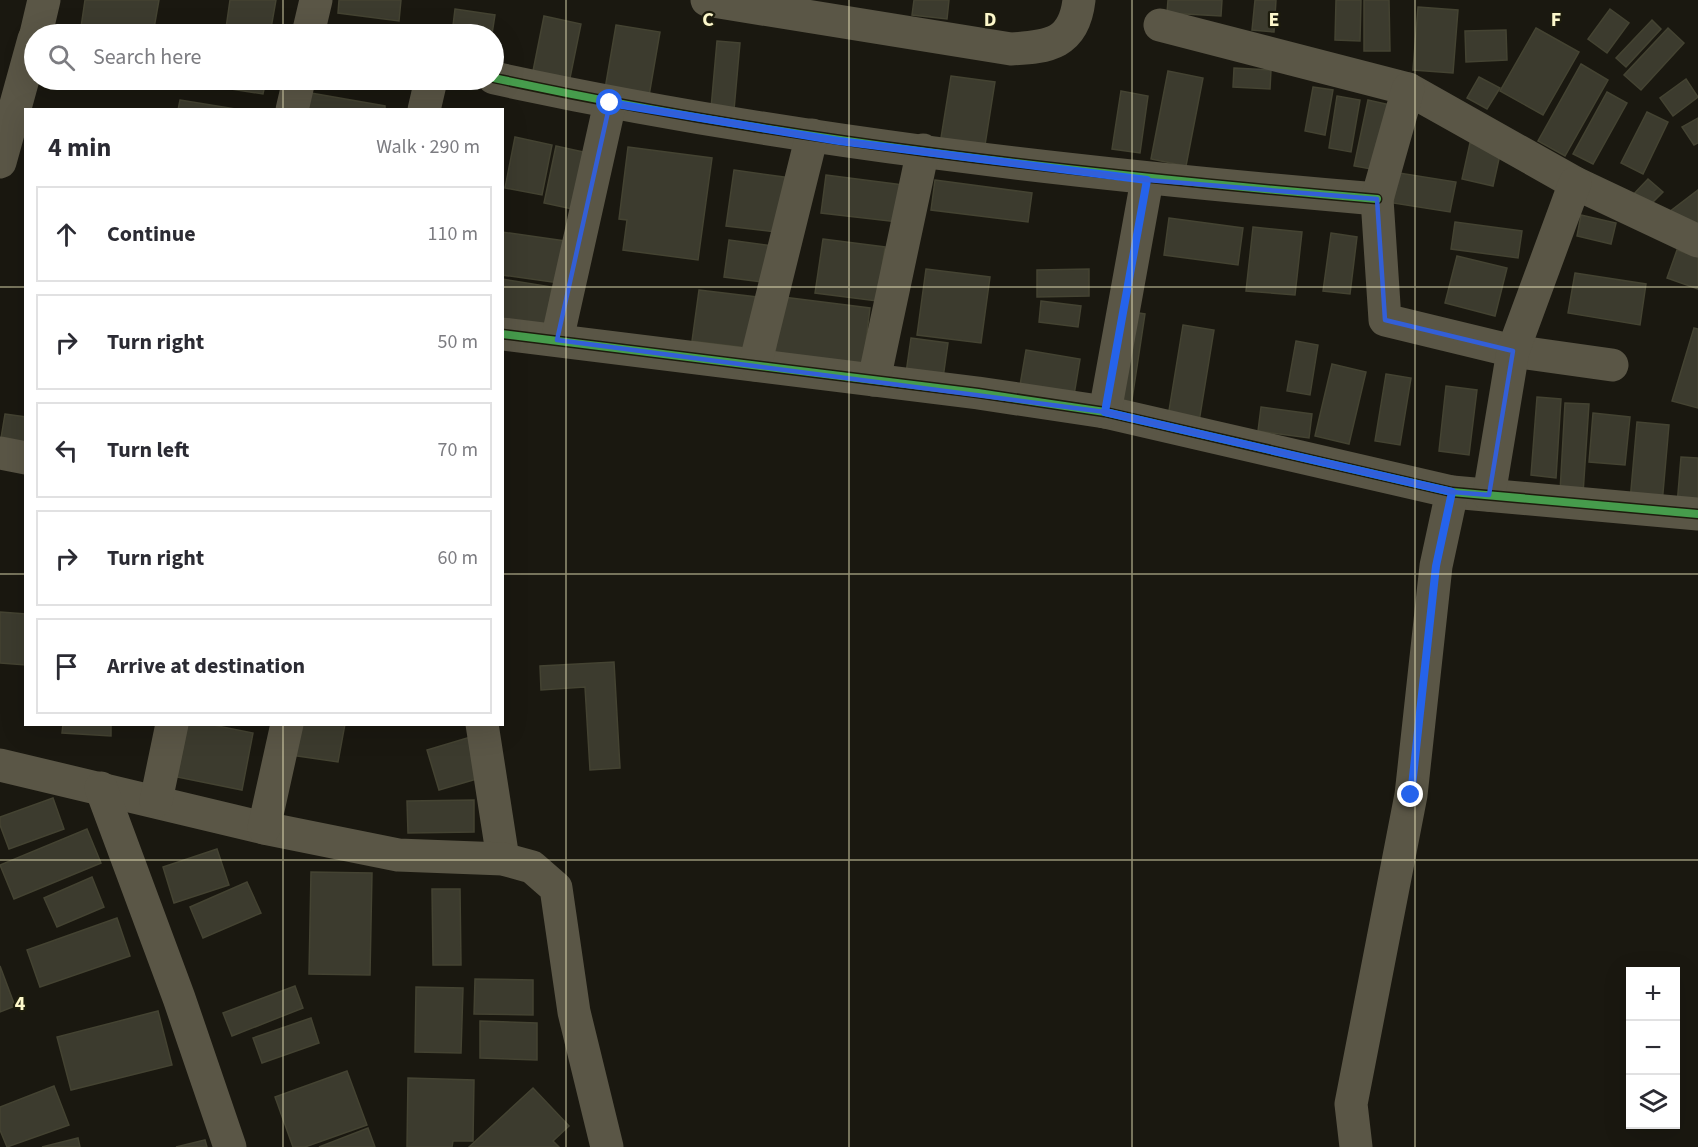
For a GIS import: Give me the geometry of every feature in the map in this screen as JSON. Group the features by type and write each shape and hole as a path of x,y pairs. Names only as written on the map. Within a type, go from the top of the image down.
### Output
{"street":[{"path":"38,24 44,0"},
{"path":"310,24 316,0"},
{"path":"707,0 751,3 1011,49 1042,48 1060,40 1072,28 1079,0"},
{"path":"1160,25 1408,89 1575,183 1698,240"},
{"path":"0,162 24,76"},
{"path":"504,80 610,103 812,135 1147,180 1377,199"},
{"path":"1408,89 1377,199 1385,320 1513,351 1612,365"},
{"path":"292,108 297,90"},
{"path":"424,108 428,90"},
{"path":"557,340 610,103"},
{"path":"755,365 812,135"},
{"path":"874,380 923,150"},
{"path":"0,169 24,175"},
{"path":"1105,412 1147,180"},
{"path":"1489,495 1513,351 1575,183"},
{"path":"504,334 874,380 1105,412 1452,492 1698,514"},
{"path":"0,453 24,458"},
{"path":"1356,1147 1351,1104 1411,795 1436,566 1452,492"},
{"path":"156,801 172,726"},
{"path":"264,828 287,726"},
{"path":"482,726 502,860"},
{"path":"0,765 264,828 398,855 502,860 532,867 556,888 574,1012 607,1147"},
{"path":"101,788 179,998 230,1147"}],"highlighted area":[{"path":"610,103 839,141 1147,180 1377,199 1385,320 1513,351 1489,495 1452,492 1105,412 557,340"}],"building":[{"path":"85,0 159,0 155,24 81,24"},
{"path":"230,0 276,0 272,24 227,24"},
{"path":"339,0 401,0 399,21 338,13"},
{"path":"914,0 949,0 947,19 912,15"},
{"path":"1168,0 1222,0 1221,16 1167,13"},
{"path":"1255,0 1276,0 1274,32 1252,30"},
{"path":"1336,0 1361,0 1360,41 1335,40"},
{"path":"1364,0 1389,0 1390,51 1364,51"},
{"path":"1418,7 1458,10 1453,73 1413,70"},
{"path":"455,9 495,15 494,24 453,24"},
{"path":"1610,9 1629,23 1607,53 1588,39"},
{"path":"544,16 581,24 569,83 532,76"},
{"path":"1652,20 1661,29 1626,67 1616,58"},
{"path":"616,25 660,32 649,96 605,89"},
{"path":"1536,28 1579,52 1543,115 1500,91"},
{"path":"1668,28 1684,43 1641,90 1624,75"},
{"path":"1506,30 1507,60 1466,62 1465,31"},
{"path":"717,41 740,43 734,110 711,108"},
{"path":"1581,64 1608,80 1565,156 1538,141"},
{"path":"1234,68 1271,70 1270,89 1233,87"},
{"path":"1168,71 1203,78 1186,166 1151,159"},
{"path":"951,76 995,82 985,145 941,138"},
{"path":"1479,77 1500,88 1487,109 1467,98"},
{"path":"1686,79 1698,97 1673,116 1660,98"},
{"path":"1313,87 1333,90 1325,135 1305,131"},
{"path":"238,90 264,90 263,94"},
{"path":"1121,91 1148,96 1140,153 1112,149"},
{"path":"1607,92 1627,103 1593,164 1573,154"},
{"path":"311,93 385,106 385,108 308,108"},
{"path":"1337,96 1360,100 1351,152 1329,148"},
{"path":"180,100 229,108 178,108"},
{"path":"1368,100 1395,106 1382,171 1354,166"},
{"path":"1647,112 1668,122 1643,174 1621,163"},
{"path":"1698,118 1698,143 1694,145 1682,127"},
{"path":"515,137 552,145 542,195 505,188"},
{"path":"1470,143 1501,150 1493,186 1462,179"},
{"path":"556,146 593,154 582,211 544,203"},
{"path":"628,147 712,158 698,260 623,250 627,220 619,219"},
{"path":"734,170 791,178 784,233 726,226"},
{"path":"1399,173 1456,182 1450,212 1393,203"},
{"path":"826,175 903,185 898,222 821,213"},
{"path":"1648,179 1663,192 1644,211 1630,198"},
{"path":"935,180 1032,193 1028,222 931,210"},
{"path":"1698,190 1698,224 1669,212"},
{"path":"1581,215 1616,223 1611,244 1577,236"},
{"path":"1169,218 1243,228 1238,265 1164,255"},
{"path":"1455,222 1522,231 1518,258 1451,249"},
{"path":"1253,227 1302,232 1295,295 1246,291"},
{"path":"504,232 572,242 566,284 504,275"},
{"path":"1331,233 1357,237 1350,294 1323,291"},
{"path":"823,239 885,247 877,301 815,293"},
{"path":"729,240 773,246 769,283 724,277"},
{"path":"1677,250 1698,257 1698,289 1667,278"},
{"path":"1457,256 1507,268 1495,316 1445,303"},
{"path":"926,269 990,277 981,343 917,335"},
{"path":"1089,269 1089,296 1037,297 1037,270"},
{"path":"1575,273 1646,284 1640,325 1568,313"},
{"path":"504,279 552,287 545,328 504,322"},
{"path":"699,290 757,297 749,348 692,341"},
{"path":"783,297 870,308 862,373 774,361"},
{"path":"1041,301 1081,306 1078,327 1039,322"},
{"path":"1125,311 1145,314 1130,413 1110,410"},
{"path":"1183,325 1214,330 1198,428 1167,423"},
{"path":"1694,328 1698,329 1698,408 1672,401"},
{"path":"911,338 948,343 943,378 906,373"},
{"path":"1296,341 1318,345 1310,395 1287,391"},
{"path":"1026,350 1080,359 1072,407 1018,397"},
{"path":"1332,364 1366,372 1349,444 1315,436"},
{"path":"1386,374 1411,378 1400,445 1375,441"},
{"path":"1446,386 1477,390 1469,455 1439,451"},
{"path":"1537,397 1561,399 1556,478 1531,475"},
{"path":"1565,403 1589,404 1583,494 1560,492"},
{"path":"1261,407 1312,414 1309,438 1258,431"},
{"path":"1593,413 1630,417 1625,465 1589,462"},
{"path":"5,414 24,417 24,448 0,444"},
{"path":"1637,422 1669,425 1662,504 1630,501"},
{"path":"1681,457 1698,458 1698,507 1677,505"},
{"path":"0,612 24,614 24,665 0,663"},
{"path":"614,662 620,768 590,770 585,687 541,690 540,666"},
{"path":"63,726 111,726 111,736 62,733"},
{"path":"188,726 218,726 253,733 242,790 177,777"},
{"path":"296,726 345,726 338,762 291,755"},
{"path":"474,736 487,776 439,790 427,750"},
{"path":"53,798 64,829 9,849 0,825 0,817"},
{"path":"474,800 474,832 408,833 407,801"},
{"path":"87,829 101,863 14,899 0,865"},
{"path":"217,849 229,885 174,903 163,867"},
{"path":"311,872 372,873 370,975 309,974"},
{"path":"92,877 104,907 57,927 44,898"},
{"path":"247,882 261,913 203,938 190,907"},
{"path":"432,889 460,889 461,965 433,965"},
{"path":"117,918 130,956 40,987 27,950"},
{"path":"0,966 15,1006 0,1012"},
{"path":"475,979 533,980 533,1015 474,1014"},
{"path":"295,986 303,1008 232,1036 223,1013"},
{"path":"416,987 463,988 461,1053 415,1052"},
{"path":"158,1011 172,1065 71,1090 57,1037"},
{"path":"311,1018 319,1043 262,1063 253,1038"},
{"path":"480,1021 537,1023 537,1060 480,1058"},
{"path":"347,1071 367,1125 305,1147 293,1147 275,1097"},
{"path":"408,1078 474,1080 473,1141 453,1141 452,1147 407,1147"},
{"path":"54,1086 69,1125 7,1147 0,1130 0,1107"},
{"path":"533,1088 569,1126 553,1141 559,1147 469,1147"},
{"path":"368,1128 375,1147 319,1147"},
{"path":"78,1138 80,1147 42,1147"},
{"path":"205,1140 207,1147 176,1147"}],"cycle path":[{"path":"504,80 713,120 933,153 1155,178 1377,199"},
{"path":"504,334 978,393 1105,412 1452,492 1698,514"}],"route":[{"path":"610,103 839,141 1011,160 1147,180 1105,412 1452,492 1436,566 1411,795"}]}
